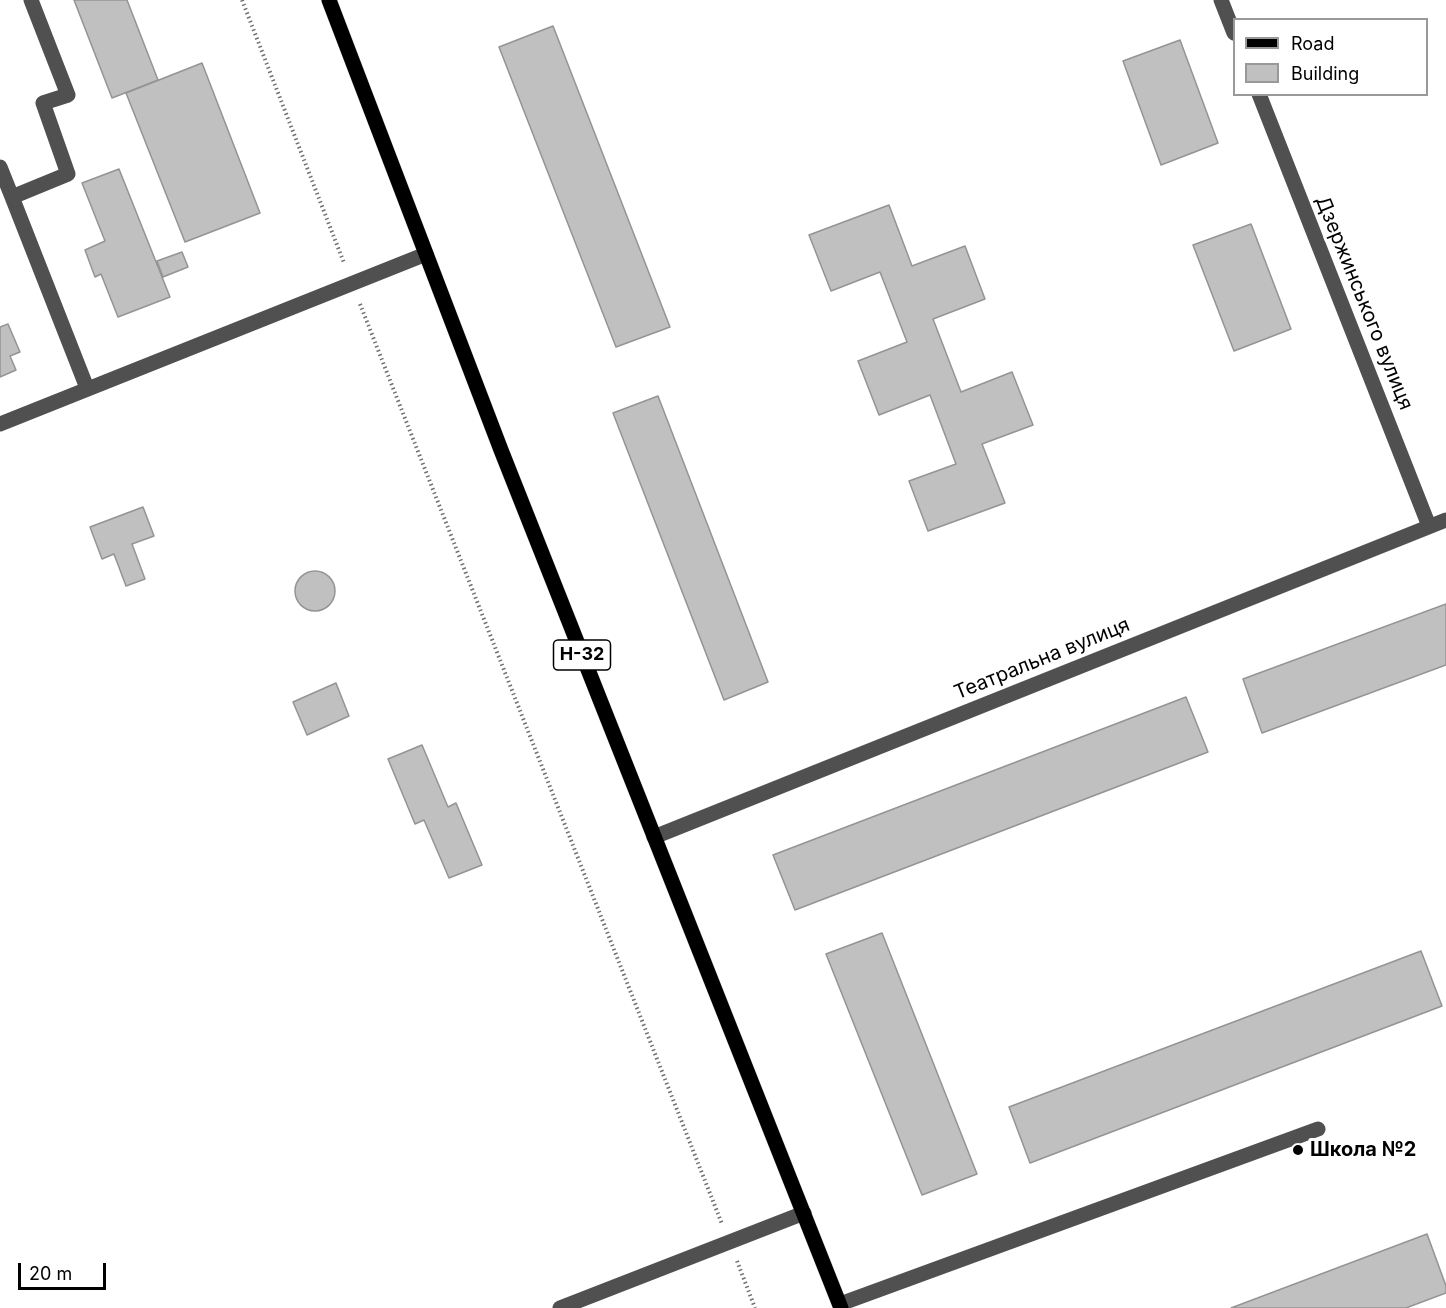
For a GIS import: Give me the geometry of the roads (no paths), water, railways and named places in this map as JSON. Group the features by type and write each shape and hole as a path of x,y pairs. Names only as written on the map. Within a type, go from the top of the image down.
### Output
{"main road":[{"name":"Н-32","path":"329,0 505,461 840,1306"}],"street":[{"path":"12,197 68,174 43,103 68,95 31,0"},
{"path":"1221,0 1233,30"},
{"name":"Дзержинського вулиця","path":"1260,96 1430,526"},
{"path":"0,167 87,388"},
{"path":"0,424 426,254"},
{"name":"Театральна вулиця","path":"654,837 1446,520"},
{"path":"840,1306 1318,1129"},
{"path":"560,1308 804,1213"}],"place":[{"name":"Школа №2","path":"1298,1150"}]}
